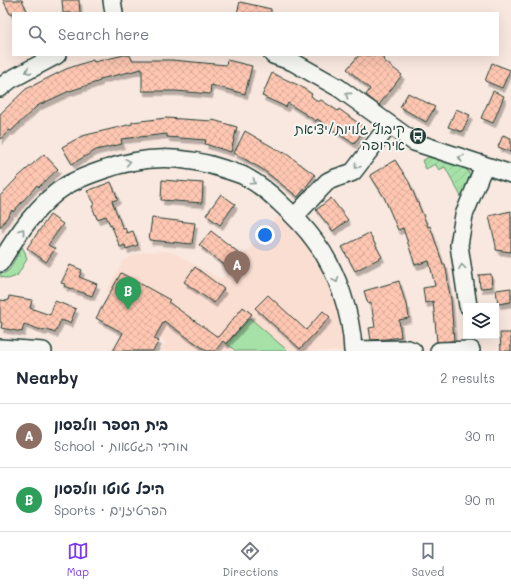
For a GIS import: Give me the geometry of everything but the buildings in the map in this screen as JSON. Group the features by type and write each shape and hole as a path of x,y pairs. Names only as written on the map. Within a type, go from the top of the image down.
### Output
{"street":[{"path":"112,0 114,12"},
{"path":"0,88 10,80 55,56"},
{"path":"276,56 293,62 339,88 414,142 511,174"},
{"path":"295,216 327,182 353,172 389,125"},
{"path":"0,263 34,215 66,186 120,164 152,158 183,159 209,164 244,176 270,194 295,216 316,242 328,262 340,290 348,316 354,350 408,349 413,351"},
{"path":"468,303 459,245 464,215 484,166"},
{"path":"439,351 471,346"},
{"path":"0,348 43,351"}],"shaded area":[{"path":"282,212 313,246 337,297 346,351 160,351 166,342 156,336 111,292 107,290 123,262 131,256 144,252 170,251 221,279"}],"green space":[{"path":"429,157 466,168 470,176 470,180 464,202 445,167 439,170 435,164 426,169 422,161"},
{"path":"22,247 27,259 17,276 8,279 1,277 0,273 5,273 9,270"},
{"path":"250,318 288,351 236,351 227,344"}],"place":[{"name":"קיבוץ גלויות/יציאת אירופה","path":"418,136"},
{"name":"בית הספר וולפסון","path":"237,284"},
{"name":"היכל טוטו וולפסון","path":"128,310"}]}
